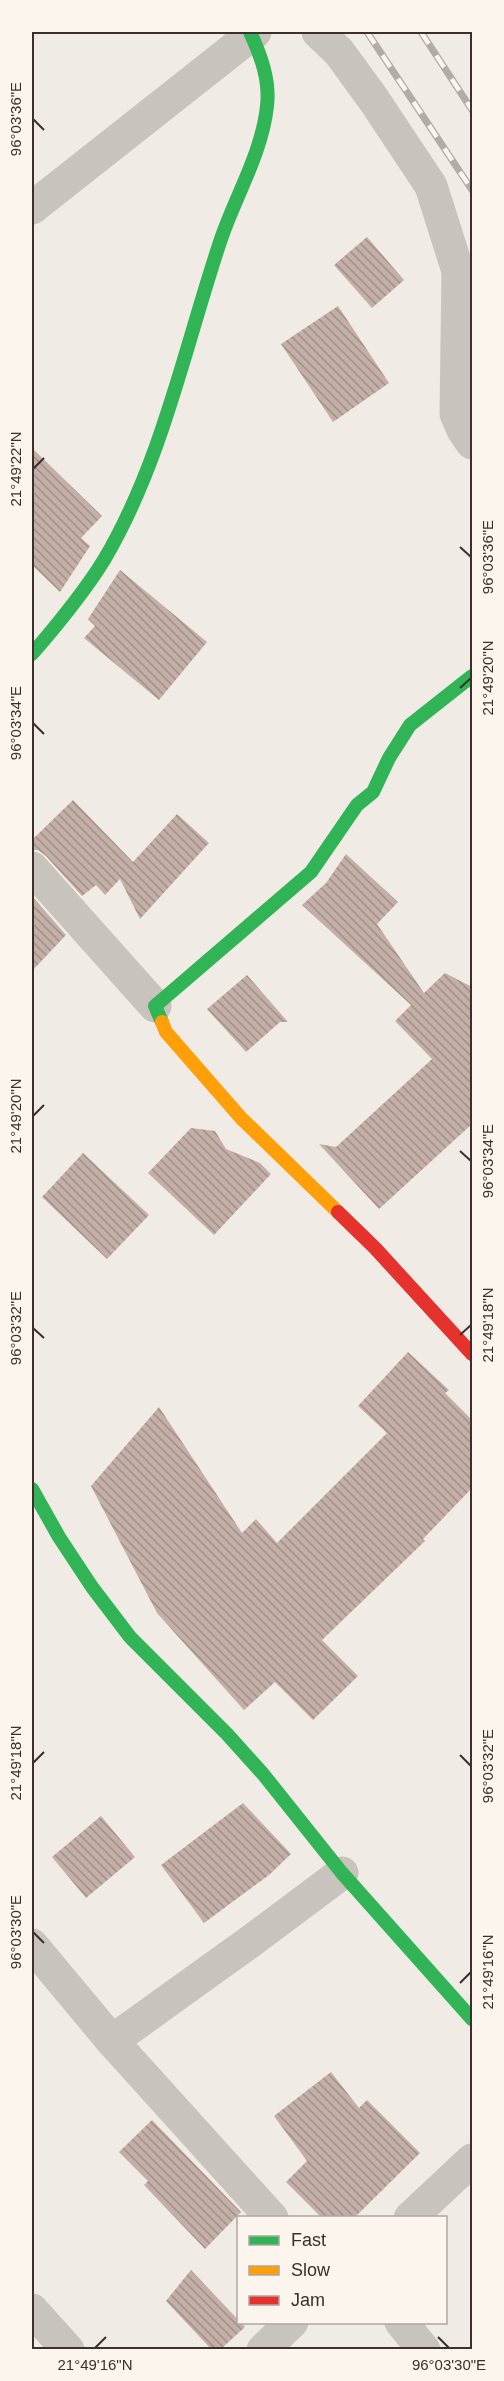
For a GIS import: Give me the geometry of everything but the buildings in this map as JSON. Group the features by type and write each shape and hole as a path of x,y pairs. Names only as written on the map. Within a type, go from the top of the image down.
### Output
{"street":[{"path":"32,208 252,32 268,86 265,115 257,149 228,220 154,453 117,535 90,584 55,632 32,654"},
{"path":"318,32 339,52 374,100 430,186 465,282 456,414 472,443"},
{"path":"155,1006 311,872 357,804 373,792 389,758 410,725 472,676"},
{"path":"32,868 155,1006 166,1032 242,1118 375,1248 472,1354"},
{"path":"32,1489 72,1557 130,1637 227,1734 263,1774 342,1873 472,2019"},
{"path":"112,2041 342,1873"},
{"path":"32,1945 112,2041 271,2216"},
{"path":"411,2216 472,2160"},
{"path":"32,2310 68,2349"},
{"path":"263,2349 290,2324"},
{"path":"402,2324 424,2349"}],"railway":[{"path":"367,32 472,190"},
{"path":"421,32 472,110"}],"traffic: fast":[{"path":"32,654 88,585 104,560 142,484 157,444 221,239 254,157 264,123 268,96 266,77 250,32"},
{"path":"162,1022 155,1006 311,872 357,805 373,792 389,758 410,725 472,676"},
{"path":"32,1489 59,1537 92,1587 130,1637 227,1734 263,1774 342,1873 472,2019"}],"traffic: slow":[{"path":"162,1022 166,1032 241,1118 338,1212"}],"traffic: jam":[{"path":"338,1212 375,1248 472,1354"}]}
